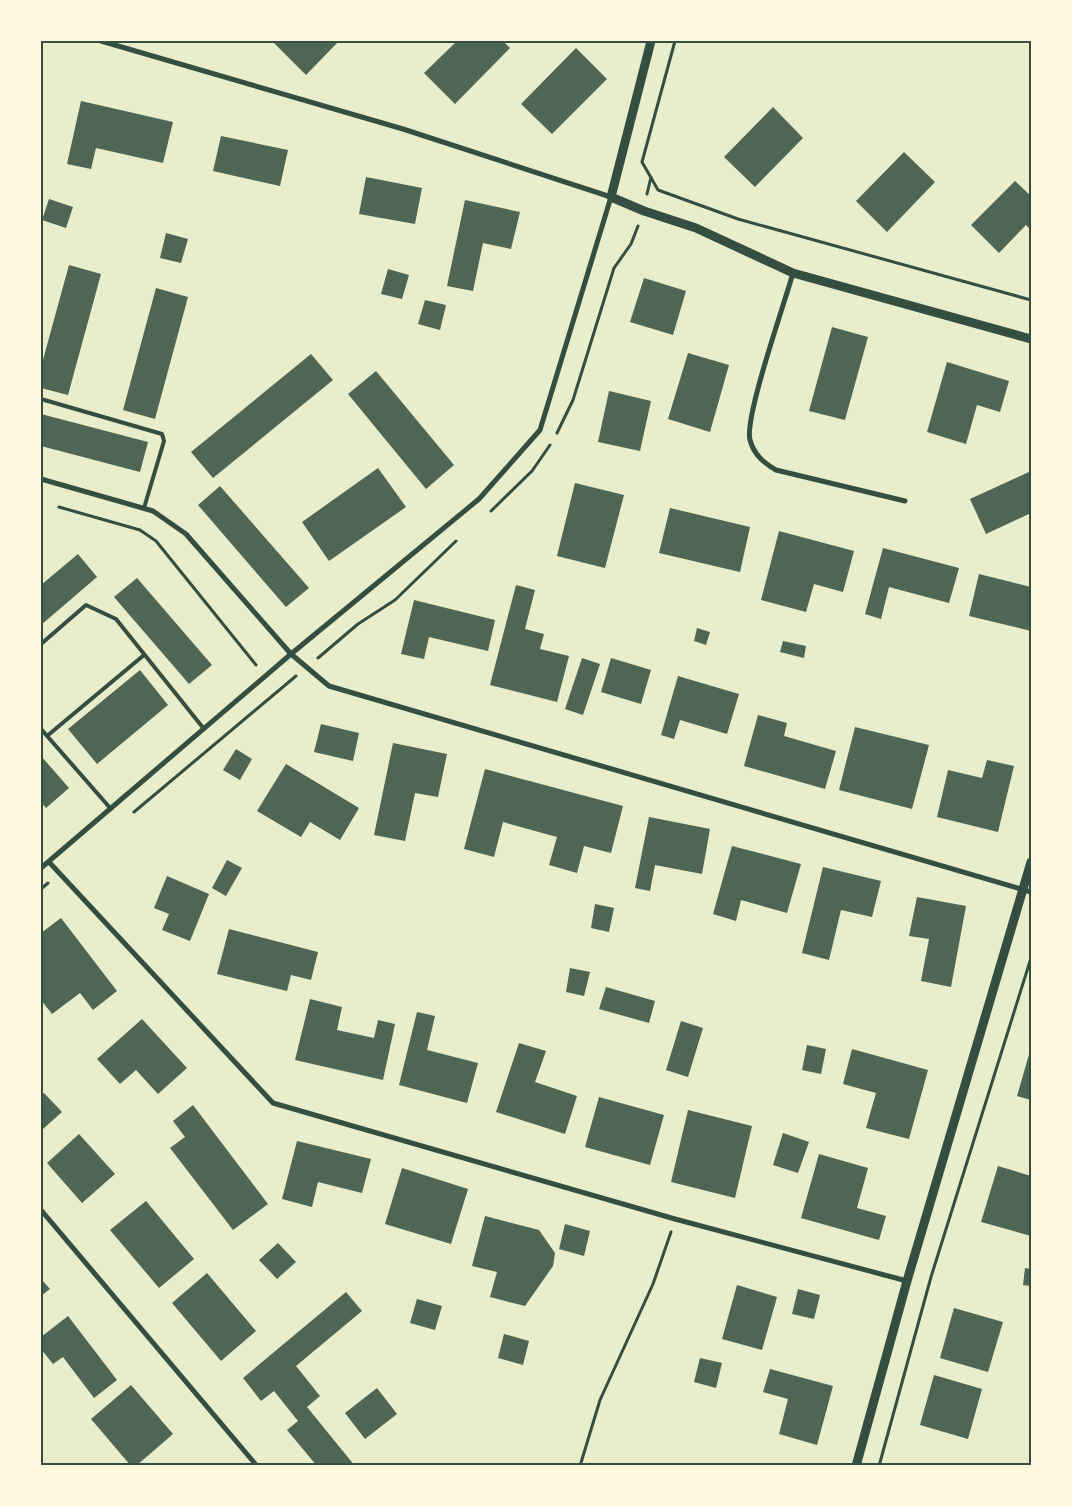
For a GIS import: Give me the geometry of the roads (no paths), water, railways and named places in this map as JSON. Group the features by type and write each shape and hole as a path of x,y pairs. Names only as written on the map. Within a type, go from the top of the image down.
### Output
{"street":[{"path":"101,41 403,128 611,197 644,211 696,228 793,273 1031,339"},
{"path":"41,868 291,654 479,498 540,430 611,197 652,41"},
{"path":"793,273 752,412 750,439 760,461 776,470 905,501"},
{"path":"41,479 153,511 186,534 291,654 329,686 1027,890"},
{"path":"49,862 273,1103 675,1220 907,1281"},
{"path":"856,1466 907,1281 1027,890 1031,862"},
{"path":"41,1210 257,1466"}],"lane":[{"path":"41,399 162,434 164,441 144,508"},
{"path":"41,644 86,606 116,619 204,729"},
{"path":"47,736 144,654"},
{"path":"41,729 111,809"}]}
